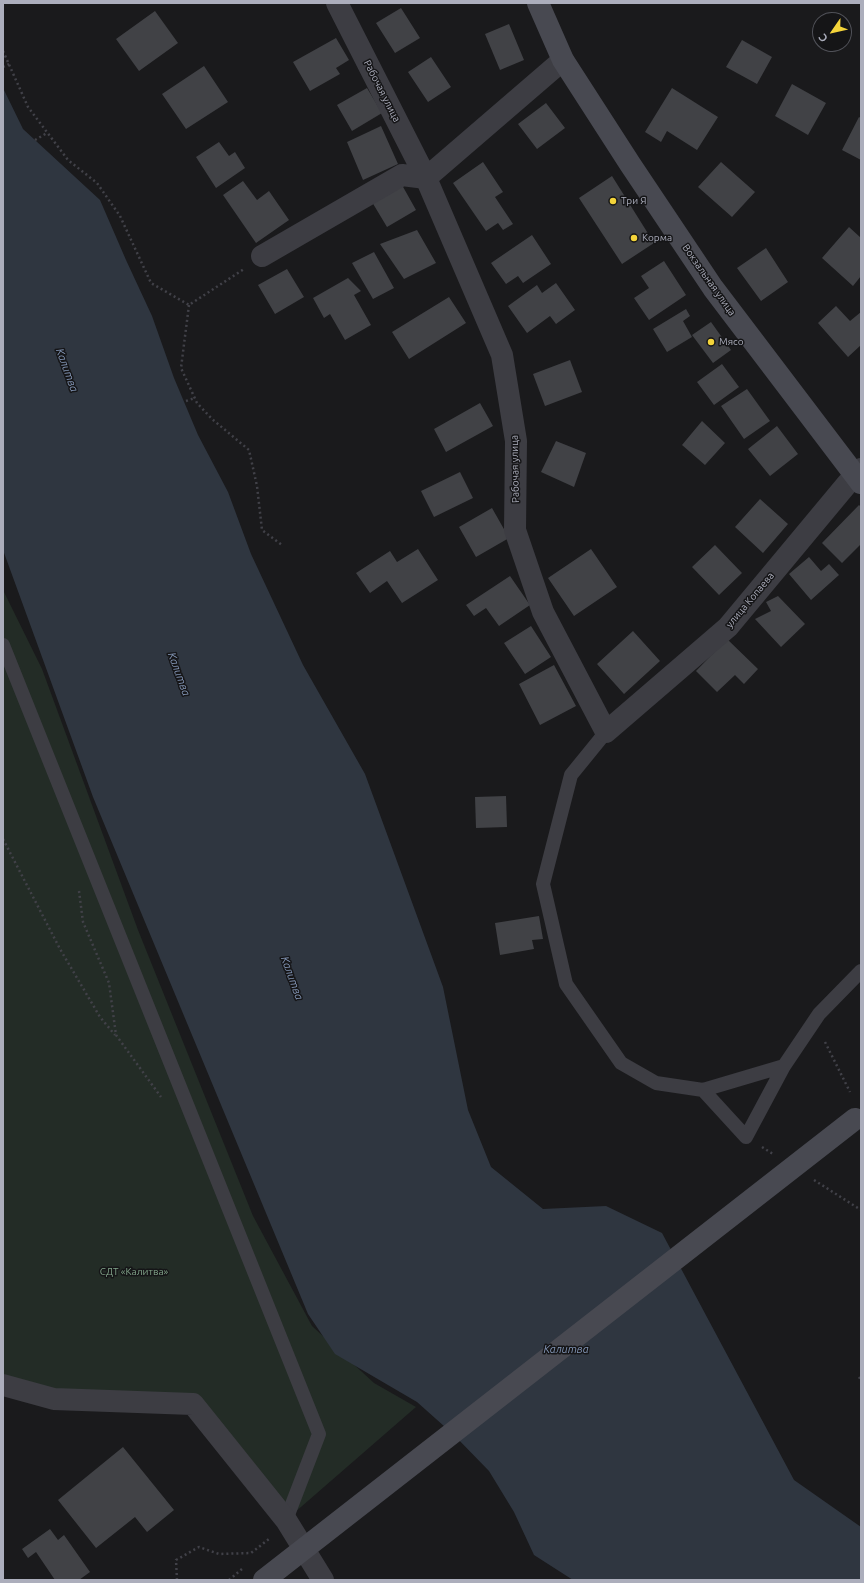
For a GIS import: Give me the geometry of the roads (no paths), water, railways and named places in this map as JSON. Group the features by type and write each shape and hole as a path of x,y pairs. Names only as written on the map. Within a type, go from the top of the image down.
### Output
{"main road":[{"name":"Вокзальная улица","path":"545,7 563,60 713,288 859,476"},
{"path":"264,1580 858,1116"}],"street":[{"name":"Рабочая улица","path":"337,3 426,178 502,355 516,441 515,530 543,612 606,732"},
{"path":"262,256 402,175 426,178 563,60"},
{"name":"улица Копаева","path":"606,732 728,627 859,476"},
{"path":"3,1385 54,1399 193,1404 288,1522 323,1580"}],"lane":[{"path":"3,645 12,663 319,1434 288,1522"},
{"path":"606,732 571,774 543,884 566,984 621,1063 656,1083 703,1090 784,1066"},
{"path":"703,1090 746,1137 784,1066 819,1014 861,971"}],"water":[{"name":"Калитва","path":"3,88 23,129 100,200 152,316 174,378 198,435 228,492 251,554 303,665 365,774 443,987 468,1110 491,1167 543,1209 606,1206 662,1233 794,1480 861,1527 861,1580 573,1580 534,1555 514,1512 489,1471 454,1435 417,1402 335,1354 308,1314 93,797 3,550"}],"place":[{"name":"Три Я","path":"613,201"},
{"name":"Корма","path":"634,238"},
{"name":"Мясо","path":"711,342"}],"park label":[{"name":"СДТ «Калитва»","path":"134,1272"}]}
